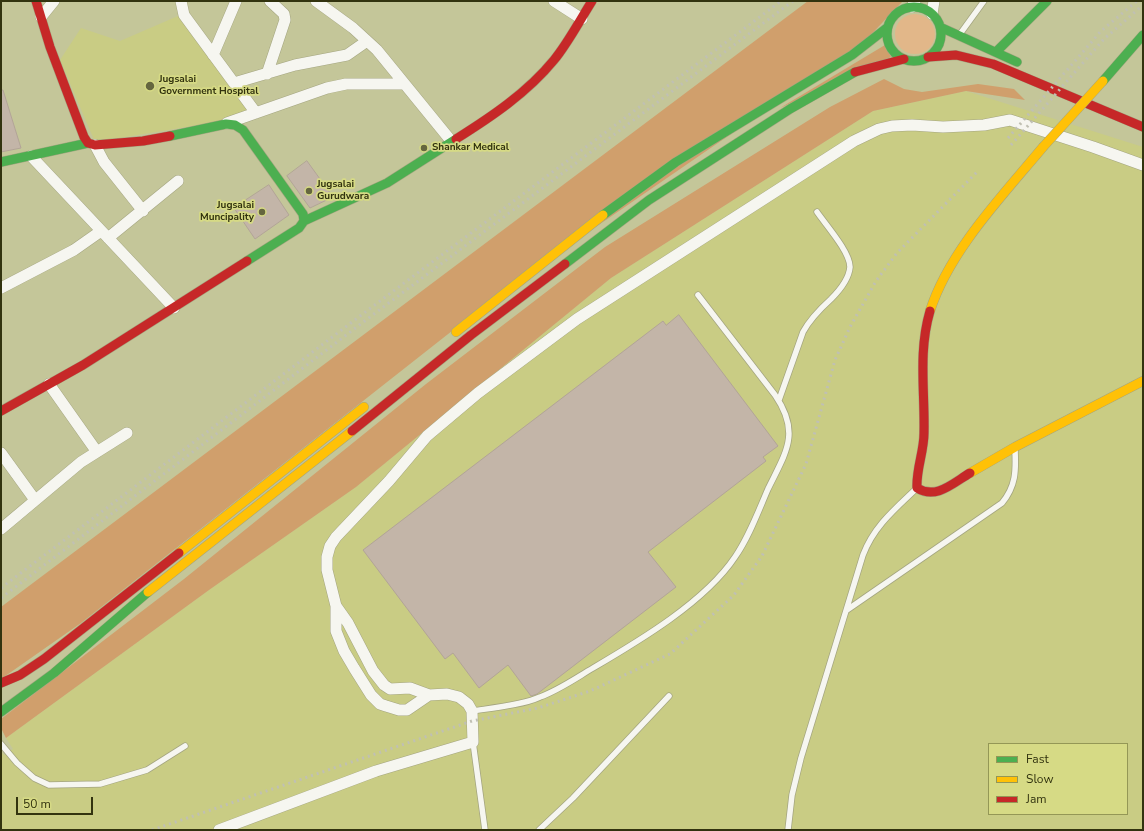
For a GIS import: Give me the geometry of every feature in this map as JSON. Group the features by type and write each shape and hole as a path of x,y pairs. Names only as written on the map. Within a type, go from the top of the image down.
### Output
{"main road":[{"path":"36,1 50,47 84,138 92,144"},
{"path":"1,411 84,365 299,228 304,221 387,183 483,122 522,93 554,60 592,1"},
{"path":"996,52 1047,1"},
{"path":"904,59 896,54 890,46 887,37 888,27 893,17 901,10 913,4 932,14 940,27 941,36 939,44 928,58"},
{"path":"448,339 602,216 676,162 852,55 888,27"},
{"path":"940,27 1028,67"},
{"path":"1143,35 1043,147 965,245 932,305 925,330 923,364 924,435 916,478 917,488 924,493 936,493 1015,447 1143,381"},
{"path":"1,712 54,674 144,596 298,475 471,335 649,200 790,109 856,72 904,59 920,61 928,58 956,55 993,64 1143,127"},
{"path":"1084,91 1098,97"},
{"path":"1,162 92,144 143,141 226,124 235,126 242,130 303,214 304,221"},
{"path":"1,683 20,675 44,659 370,402"}],"street":[{"path":"41,17 54,1"},
{"path":"181,1 184,15 256,113"},
{"path":"213,55 236,1"},
{"path":"267,74 284,20 284,14 270,1"},
{"path":"316,1 353,28 377,50 452,142"},
{"path":"554,1 582,18"},
{"path":"932,14 934,1"},
{"path":"234,84 295,65 347,55 367,41"},
{"path":"226,124 327,88 346,84 404,84"},
{"path":"429,695 407,710 399,710 386,706 376,700 344,651 336,631 336,606 327,570 327,558 330,546 336,537 389,481 427,436 478,393 577,319 854,141 879,129 912,124 943,127 977,126 1010,120 1094,147 1143,165"},
{"path":"92,144 104,162 143,211"},
{"path":"31,156 174,308"},
{"path":"1,288 104,235 143,211 178,181"},
{"path":"49,384 97,452"},
{"path":"1,529 81,462 128,433"},
{"path":"1,453 35,500"},
{"path":"219,830 376,771 473,742 472,711 468,704 459,697 447,694 429,695 410,688 390,689 384,685 373,671 348,623 336,606"}],"lane":[{"path":"959,36 984,1"},
{"path":"779,400 803,332 808,323 840,289 849,273 850,267 846,254 817,212"},
{"path":"472,711 539,698 558,689 637,642 673,616 718,578 735,557 745,539 784,456 789,440 789,422 786,410 779,400 698,295"},
{"path":"847,610 1002,503 1009,494 1014,483 1016,470 1015,447"},
{"path":"788,830 792,795 801,758 869,539 881,523 917,488"},
{"path":"539,830 573,798 668,696"},
{"path":"473,742 485,830"},
{"path":"1,744 17,763 34,778 49,785 100,784 147,770 185,746"}],"shaded area":[{"path":"808,1 903,1 862,44 504,290 81,623 1,679 1,607"},
{"path":"919,14 926,17 932,23 935,34 934,42 926,51 919,54 911,54 904,51 896,42 895,30 898,23 907,15"},
{"name":"Jugsalai Government Hospital","path":"178,16 252,111 223,121 95,142 60,60 81,28 120,41"},
{"path":"885,45 891,57 780,108"},
{"path":"884,79 904,89 922,92 978,84 1014,89 1025,100 966,91 873,111 611,278 356,487 209,590 6,738 1,728 1,719 184,579 426,384 605,247 830,107"},
{"path":"966,91 1143,147 1143,830 1,830 1,752 4,755 13,749 6,738 209,590 356,487 611,278 873,111"}],"building":[{"path":"1,90 3,90 21,148 1,152"},
{"name":"Jugsalai Gurudwara","path":"307,161 333,197 310,208 287,176"},
{"name":"Jugsalai Muncipality","path":"269,185 289,215 255,239 234,208"},
{"path":"679,315 778,446 763,457 766,461 648,552 676,587 537,694 531,696 508,665 479,688 453,653 445,659 363,550 663,321 666,325"}],"railway":[{"path":"1,588 360,316 781,1"},
{"path":"1,598 362,323 793,1"},
{"path":"1008,138 1101,31 1137,1"},
{"path":"1011,145 1104,39 1143,5"},
{"path":"152,830 472,721 538,708 590,691 670,654 734,595 762,556 806,464 835,360 850,327 876,281 897,253 977,172"}],"traffic: fast":[{"path":"996,52 1047,1"},
{"path":"909,7 919,7 933,15 939,24 941,34 939,44 933,53 919,61 909,61 899,56 892,49 887,39 887,29 892,19 899,12 909,7"},
{"path":"603,215 676,162 852,55 888,27"},
{"path":"940,27 1017,62"},
{"path":"1103,81 1143,35"},
{"path":"565,264 649,200 790,109 855,72"},
{"path":"170,136 226,124 235,125 243,130 303,214 304,221 299,228 247,261"},
{"path":"304,221 387,183 456,139"},
{"path":"1,162 88,143"},
{"path":"1,712 54,673 148,592"}],"traffic: slow":[{"path":"1043,147 1103,81"},
{"path":"930,311 950,267 964,245 995,204 1043,147"},
{"path":"456,332 603,215"},
{"path":"970,473 1015,447 1143,381"},
{"path":"179,553 364,407"},
{"path":"148,592 352,431"}],"traffic: jam":[{"path":"36,1 50,47 84,137 88,143 95,145 143,141 170,136"},
{"path":"456,139 508,104 543,72 564,46 592,1"},
{"path":"928,57 956,55 993,64 1143,127"},
{"path":"855,72 904,59"},
{"path":"1,411 83,365 247,261"},
{"path":"352,431 471,335 565,264"},
{"path":"930,311 924,341 924,440 917,488 924,491 938,491 970,473"},
{"path":"1,683 20,675 44,659 179,553"}],"place":[{"name":"Jugsalai Government Hospital","path":"150,86"},
{"name":"Shankar Medical","path":"424,148"},
{"name":"Jugsalai Gurudwara","path":"309,191"},
{"name":"Jugsalai Muncipality","path":"262,212"}]}
